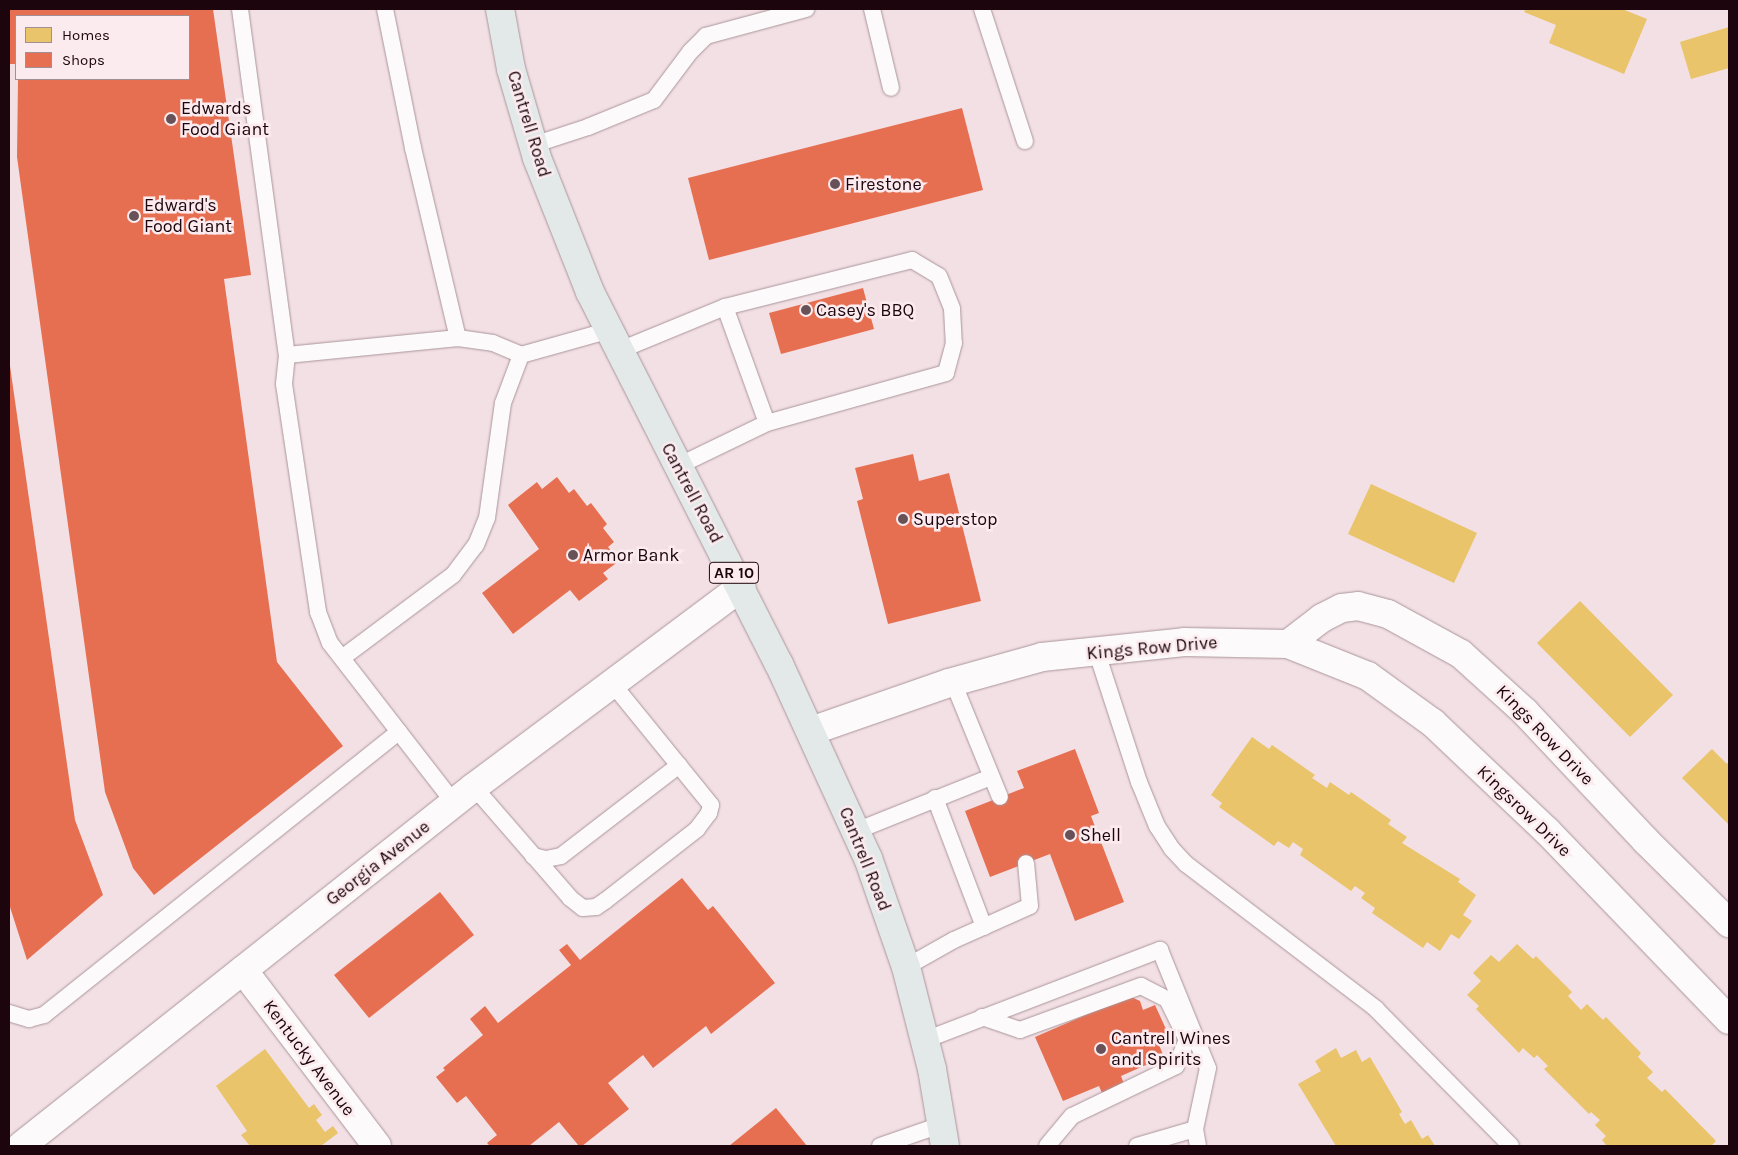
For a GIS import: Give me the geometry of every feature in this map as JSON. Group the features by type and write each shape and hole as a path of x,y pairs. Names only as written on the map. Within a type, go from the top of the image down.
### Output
{"main road":[{"name":"Cantrell Road","path":"500,9 511,69 533,145 612,341 741,588 811,731 856,831 906,967 944,1135"}],"street":[{"name":"Georgia Avenue","path":"21,1146 464,795 741,588"},
{"name":"Kings Row Drive","path":"811,731 953,682 1042,657 1097,653 1184,642 1288,644 1322,618 1342,608 1358,606 1388,614 1461,654 1525,712 1646,841 1729,923"},
{"name":"Kingsrow Drive","path":"1288,644 1368,676 1433,723 1547,831 1729,1020"},
{"name":"Kentucky Avenue","path":"242,970 377,1146"}],"lane":[{"path":"240,9 287,354 284,384 318,612 330,643 399,732 464,795 532,856 570,898 583,908 596,906 606,901 696,829 709,813 708,799 612,683"},
{"path":"385,9 413,148 458,338"},
{"path":"533,145 588,127 654,100 690,52 706,36 806,9"},
{"path":"872,9 891,88"},
{"path":"982,9 1025,140"},
{"path":"287,354 458,338 493,343 521,355 612,341 726,307 912,260 940,276 952,309 954,343 946,373 767,423 678,466"},
{"path":"726,307 767,423"},
{"path":"342,658 453,575 476,545 487,518 503,403 521,355"},
{"path":"1097,653 1139,782 1157,826 1172,849 1186,864 1376,1009 1510,1146"},
{"path":"953,682 1000,797"},
{"path":"9,1013 30,1020 44,1015 399,732"},
{"path":"532,856 546,858 561,856 679,765"},
{"path":"856,831 991,777"},
{"path":"935,798 984,927"},
{"path":"906,967 1030,906 1026,863"},
{"path":"924,1040 1160,950 1208,1068 1195,1129 1198,1146"},
{"path":"982,1017 1020,1030 1141,986 1167,999 1187,1040 1176,1066 1072,1116 1047,1146"},
{"path":"1136,1146 1195,1129"},
{"path":"880,1146 944,1135"}],"building: Homes":[{"path":"1526,9 1622,9 1647,19 1624,74 1549,43 1556,25 1524,12"},
{"path":"1729,27 1729,68 1691,79 1680,42"},
{"path":"1371,484 1477,533 1454,583 1348,534"},
{"path":"1580,601 1673,695 1630,737 1537,643"},
{"path":"1252,737 1269,749 1272,745 1315,775 1312,778 1327,788 1330,782 1349,795 1351,792 1391,820 1388,824 1407,837 1402,843 1460,879 1458,882 1476,895 1463,915 1472,921 1459,939 1451,934 1440,951 1427,942 1423,948 1372,913 1375,908 1361,898 1365,893 1355,886 1351,891 1300,855 1303,849 1293,842 1289,848 1278,841 1274,846 1219,807 1222,803 1211,795"},
{"path":"1712,749 1727,764 1729,761 1729,825 1682,778"},
{"path":"1517,944 1533,959 1536,956 1572,992 1568,996 1581,1010 1587,1004 1603,1020 1606,1017 1641,1053 1638,1057 1653,1072 1647,1078 1662,1092 1665,1089 1716,1141 1711,1146 1607,1146 1602,1140 1606,1136 1595,1125 1600,1120 1591,1112 1589,1114 1544,1069 1548,1066 1537,1055 1534,1058 1523,1048 1519,1053 1476,1009 1479,1006 1467,995 1481,981 1473,973 1491,955 1499,962"},
{"path":"1336,1048 1341,1058 1356,1050 1362,1062 1370,1057 1402,1112 1399,1114 1405,1124 1411,1120 1422,1139 1428,1135 1435,1146 1336,1146 1298,1084 1321,1071 1315,1061"},
{"path":"265,1049 309,1108 314,1104 322,1115 316,1120 325,1132 333,1126 338,1133 321,1146 250,1146 241,1135 247,1131 216,1086"}],"building: Shops":[{"path":"9,9 213,9 251,275 224,279 277,662 343,746 154,895 133,868 105,792 17,157 18,80 190,80 190,15 15,15 15,64 9,64"},
{"name":"Firestone","path":"962,108 983,190 709,260 688,178"},
{"path":"863,288 874,329 781,354 769,313"},
{"path":"9,359 75,820 103,895 27,960 9,904"},
{"path":"913,454 919,481 949,473 981,601 888,624 857,501 863,499 855,468"},
{"name":"Armor Bank","path":"557,477 569,493 574,489 587,506 591,503 607,524 603,528 614,542 608,547 619,561 603,573 608,579 579,601 570,590 513,634 482,593 539,549 508,505 537,482 542,489"},
{"name":"Shell","path":"1075,749 1099,813 1091,816 1124,902 1075,921 1050,854 990,877 965,811 1024,788 1017,771"},
{"path":"682,878 708,910 713,906 775,983 711,1034 706,1026 653,1068 643,1055 608,1083 629,1109 582,1146 579,1146 559,1122 529,1146 490,1146 487,1143 497,1135 466,1096 457,1103 436,1077 445,1070 443,1068 483,1035 470,1019 485,1006 498,1023 571,965 559,950 567,944 580,960"},
{"path":"440,892 474,935 369,1018 334,975"},
{"path":"1129,996 1140,1001 1143,1010 1155,1005 1171,1040 1159,1045 1164,1057 1121,1076 1124,1084 1102,1093 1099,1086 1063,1101 1035,1037"},
{"path":"776,1108 807,1146 729,1146"}],"place":[{"name":"Edwards Food Giant","path":"171,119"},
{"name":"Firestone","path":"835,184"},
{"name":"Edward's Food Giant","path":"134,216"},
{"name":"Casey's BBQ","path":"806,310"},
{"name":"Superstop","path":"903,519"},
{"name":"Armor Bank","path":"573,555"},
{"name":"Shell","path":"1070,835"},
{"name":"Cantrell Wines and Spirits","path":"1101,1049"}]}
